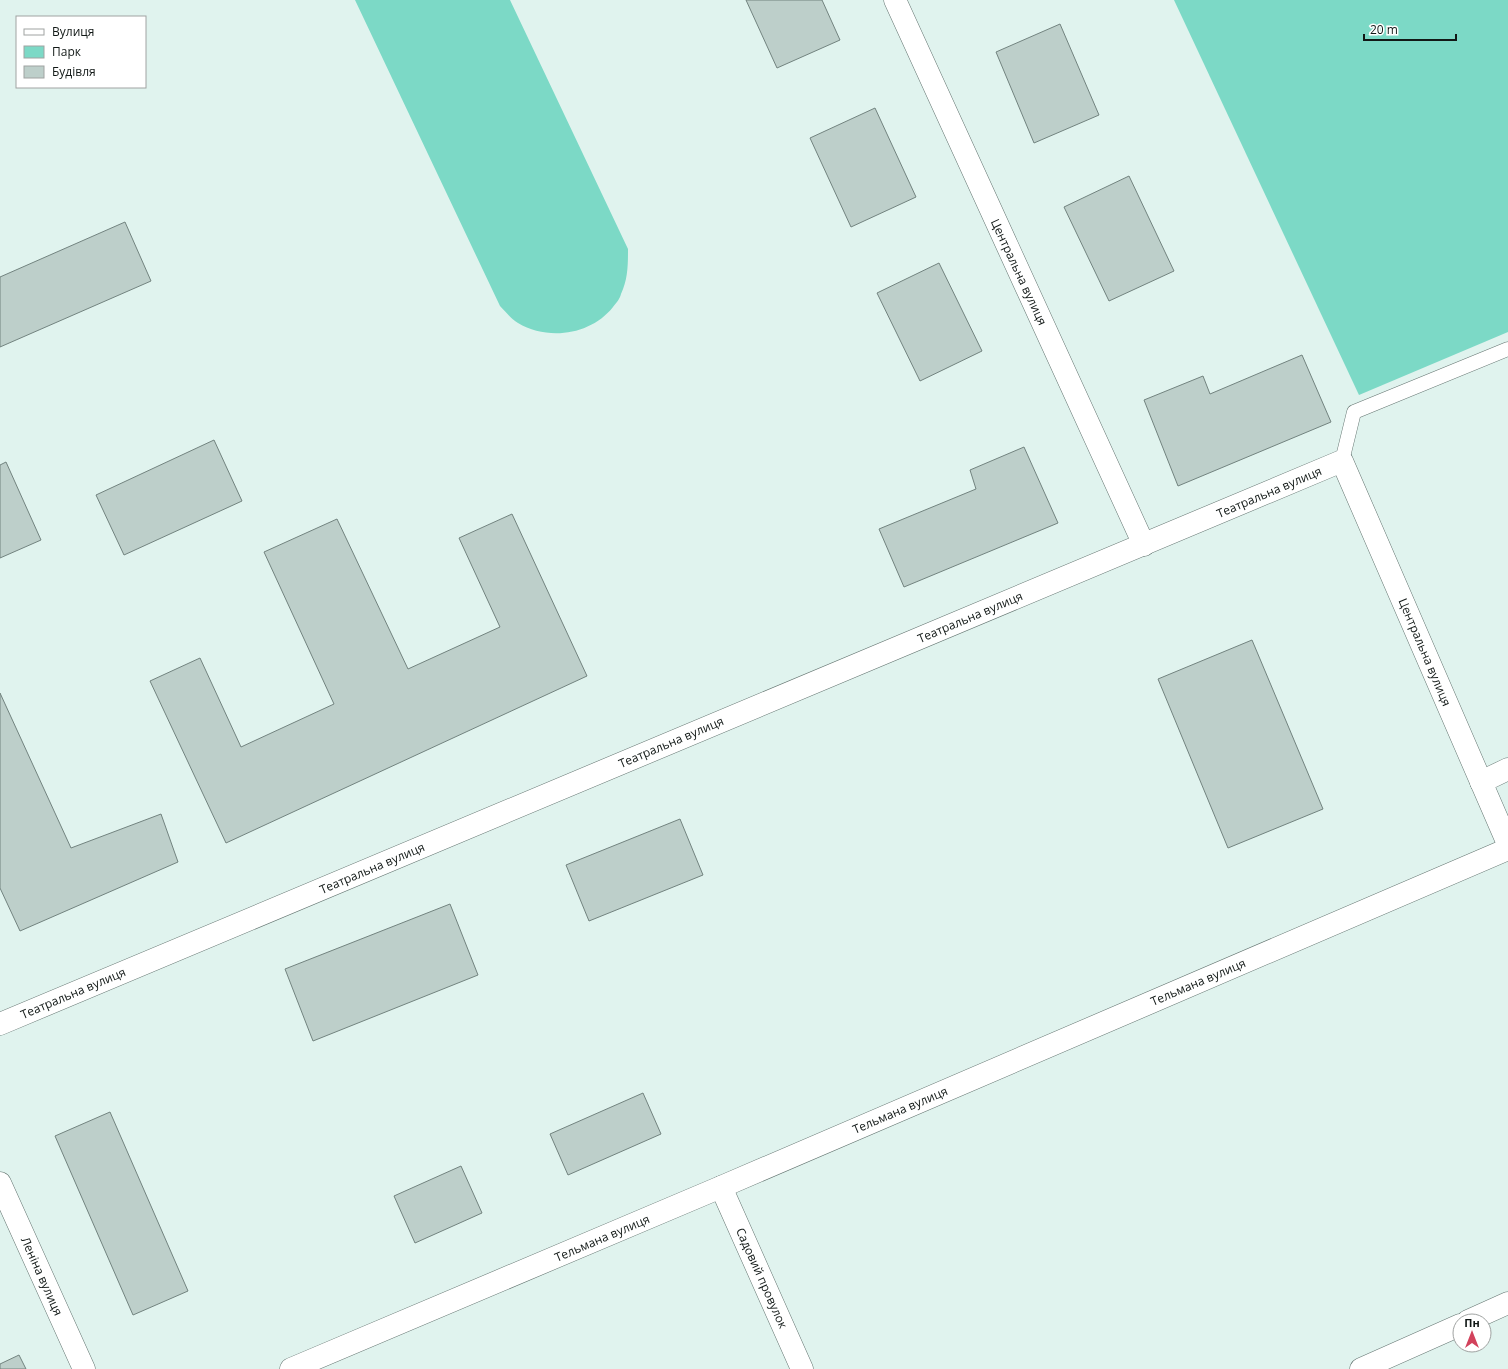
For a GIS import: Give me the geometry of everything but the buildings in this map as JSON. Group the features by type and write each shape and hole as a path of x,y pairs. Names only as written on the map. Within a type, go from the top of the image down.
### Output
{"street":[{"name":"Центральна вулиця","path":"895,0 1144,545"},
{"name":"Центральна вулиця","path":"1342,461 1508,844"},
{"name":"Театральна вулиця","path":"0,1024 1342,461"},
{"path":"1481,782 1508,769"},
{"name":"Тельмана вулиця","path":"291,1369 721,1187 1508,849"},
{"name":"Леніна вулиця","path":"0,1183 84,1369"},
{"name":"Садовий провулок","path":"721,1187 802,1369"},
{"path":"1486,1313 1508,1303"},
{"path":"1361,1369 1452,1328"}],"lane":[{"path":"1342,461 1354,412 1508,349"}],"green space":[{"path":"355,0 510,0 628,249 627,272 620,298 604,316 593,324 581,329 555,333 542,332 530,329 518,323 500,306"},
{"path":"1174,0 1508,0 1508,332 1359,395"}]}
